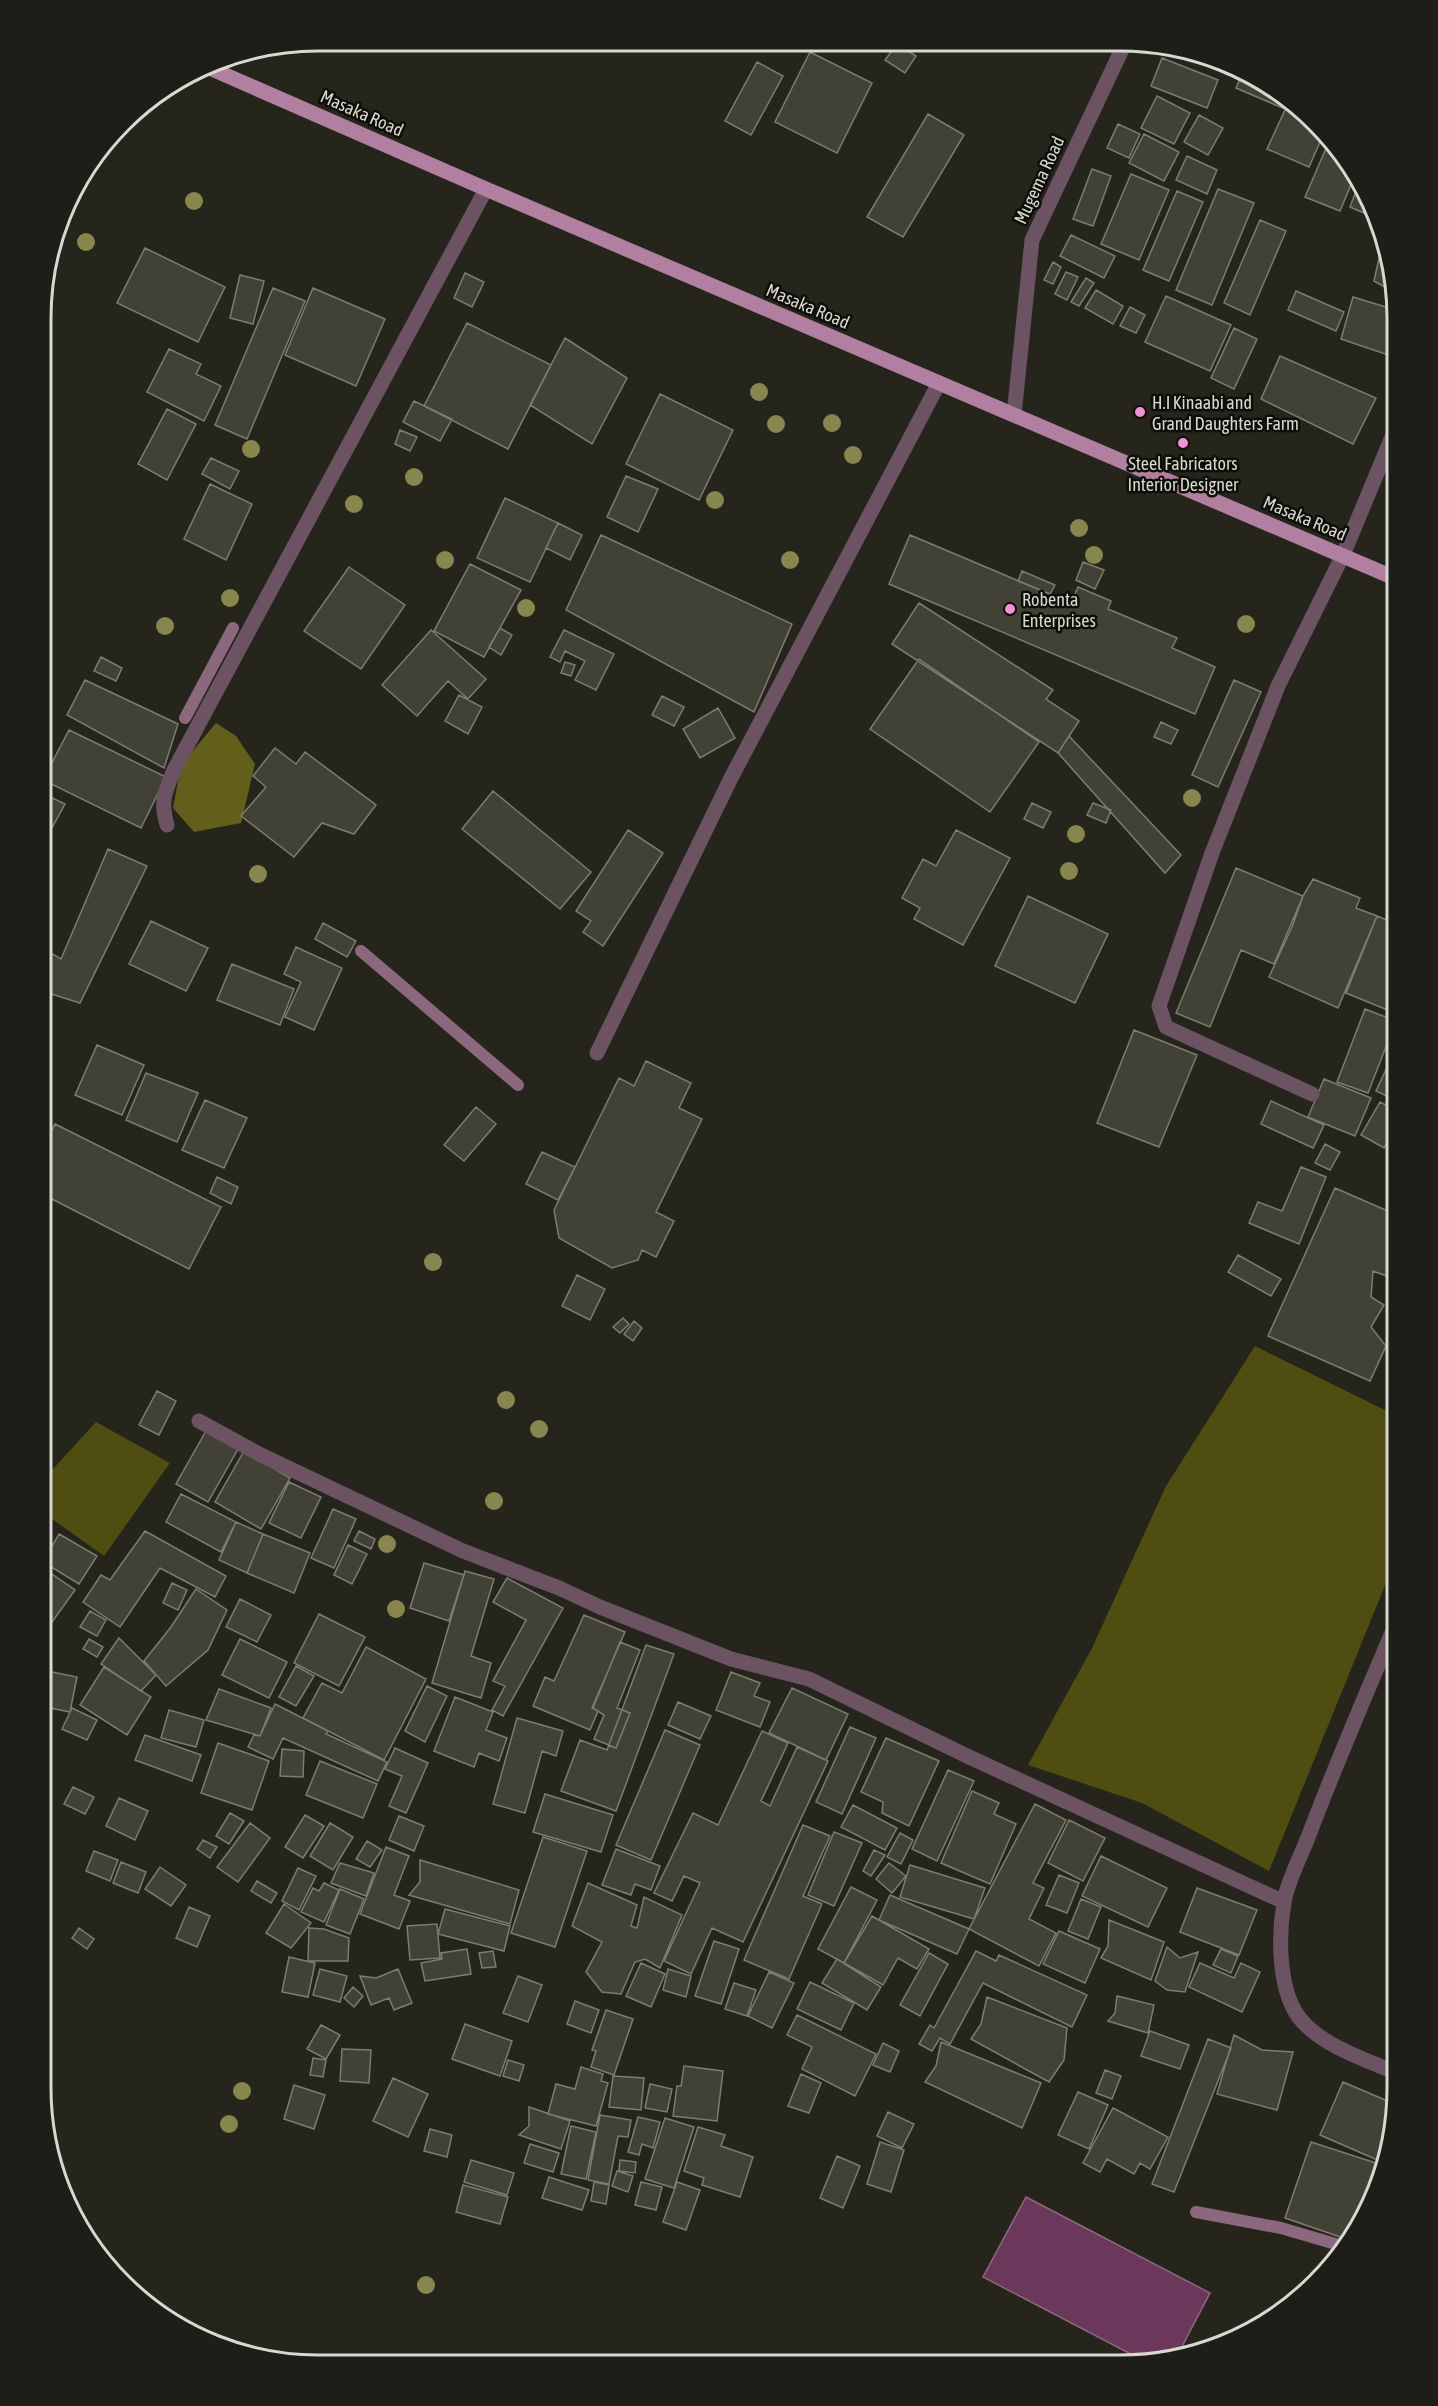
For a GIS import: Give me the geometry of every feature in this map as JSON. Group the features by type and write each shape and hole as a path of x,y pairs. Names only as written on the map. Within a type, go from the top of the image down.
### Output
{"main road":[{"name":"Masaka Road","path":"216,71 486,189 1387,575"}],"street":[{"name":"Mugema Road","path":"1014,414 1032,240 1121,51"},
{"path":"167,825 162,809 163,800 174,770 486,189"},
{"path":"597,1053 731,778 939,382"},
{"path":"1312,1094 1166,1027 1159,1006 1212,853 1278,686 1342,555 1387,449"},
{"path":"199,1421 259,1454 463,1551 731,1659 809,1679 1008,1775 1284,1902"},
{"path":"1387,1645 1322,1799 1284,1902 1281,1965 1291,2004 1302,2022 1327,2041 1387,2068"}],"shaded area":[{"path":"216,723 236,736 255,764 241,823 194,832 173,808 181,765"},
{"path":"1255,1346 1387,1411 1387,1581 1269,1871 1142,1803 1028,1765 1092,1648 1166,1486"},
{"path":"96,1422 170,1463 104,1556 51,1518 51,1471"},
{"path":"1026,2197 1210,2293 1181,2348 1131,2354 983,2277"}],"building":[{"path":"892,51 908,51 916,56 905,73 885,60"},
{"path":"810,52 872,83 837,153 775,122"},
{"path":"1162,58 1218,80 1207,108 1151,86"},
{"path":"757,62 783,76 751,135 725,121"},
{"path":"1240,80 1285,109 1236,88"},
{"path":"1157,96 1190,113 1174,144 1141,128"},
{"path":"1286,109 1320,141 1309,167 1267,149"},
{"path":"928,114 964,135 903,237 867,217"},
{"path":"1199,115 1223,128 1208,155 1184,142"},
{"path":"1118,124 1140,134 1129,158 1107,148"},
{"path":"1144,134 1179,152 1164,181 1129,163"},
{"path":"1326,148 1351,185 1340,211 1305,197"},
{"path":"1187,156 1217,170 1207,194 1176,180"},
{"path":"1092,169 1111,176 1093,226 1073,219"},
{"path":"1131,174 1169,190 1139,260 1101,244"},
{"path":"1218,189 1254,203 1212,305 1176,290"},
{"path":"1177,191 1203,202 1169,281 1143,270"},
{"path":"1355,193 1366,214 1350,207"},
{"path":"1260,220 1286,231 1250,315 1224,303"},
{"path":"1071,235 1115,256 1104,278 1060,256"},
{"path":"145,248 225,287 198,342 117,303"},
{"path":"1379,258 1385,287 1374,281"},
{"path":"1053,262 1061,267 1053,284 1044,280"},
{"path":"1066,272 1078,277 1067,300 1055,294"},
{"path":"465,273 484,282 472,307 454,298"},
{"path":"240,275 264,281 253,324 230,318"},
{"path":"1086,278 1094,283 1079,306 1071,302"},
{"path":"273,288 305,301 247,439 215,425"},
{"path":"313,288 385,319 356,386 285,355"},
{"path":"1096,290 1123,306 1113,324 1085,308"},
{"path":"1296,291 1344,312 1336,331 1288,310"},
{"path":"1166,296 1231,325 1210,371 1145,342"},
{"path":"1353,297 1386,307 1387,355 1341,339"},
{"path":"1130,307 1145,315 1136,333 1120,326"},
{"path":"467,323 551,365 508,449 424,406"},
{"path":"1234,328 1257,339 1234,389 1211,378"},
{"path":"565,338 627,378 592,444 530,405"},
{"path":"169,349 201,364 196,374 221,386 204,421 147,392"},
{"path":"1280,356 1376,398 1353,444 1261,399"},
{"path":"660,394 733,430 699,500 626,464"},
{"path":"414,401 452,419 440,441 403,422"},
{"path":"167,409 196,424 167,480 138,464"},
{"path":"400,430 417,437 410,451 395,444"},
{"path":"211,458 239,471 230,489 202,474"},
{"path":"626,476 658,489 638,532 607,517"},
{"path":"210,484 252,504 226,560 184,539"},
{"path":"505,498 558,523 530,582 477,558"},
{"path":"558,523 582,535 570,560 546,548"},
{"path":"601,535 792,624 754,712 566,610"},
{"path":"910,535 1071,603 1078,587 1111,601 1108,609 1177,638 1172,648 1215,667 1195,714 889,584"},
{"path":"1083,562 1104,570 1095,589 1076,580"},
{"path":"470,564 521,590 484,657 434,631"},
{"path":"349,567 405,605 361,669 304,631"},
{"path":"1022,571 1055,585 1050,594 1018,581"},
{"path":"919,603 1053,690 1046,699 1079,721 1058,753 892,644"},
{"path":"500,628 512,635 501,655 489,647"},
{"path":"431,630 486,679 468,699 448,681 417,716 382,685"},
{"path":"564,630 614,654 596,690 575,680 585,661 565,651 560,662 550,657"},
{"path":"101,657 122,668 116,681 94,671"},
{"path":"919,659 1039,742 990,812 870,729"},
{"path":"565,662 575,665 571,676 561,673"},
{"path":"85,680 178,724 164,768 67,715"},
{"path":"1234,680 1261,692 1218,787 1192,775"},
{"path":"459,695 482,707 468,734 445,721"},
{"path":"662,696 684,707 674,726 652,715"},
{"path":"718,708 735,738 700,758 683,729"},
{"path":"1161,722 1178,730 1171,744 1154,737"},
{"path":"69,730 166,777 141,828 51,784 51,765"},
{"path":"1069,736 1181,855 1165,873 1058,753"},
{"path":"275,748 296,764 305,752 376,805 354,834 322,823 294,857 241,816 266,787 253,776"},
{"path":"493,791 591,872 560,909 462,829"},
{"path":"51,797 65,804 51,830"},
{"path":"1032,803 1051,812 1043,828 1024,819"},
{"path":"1093,803 1111,810 1106,823 1087,815"},
{"path":"628,830 663,853 603,946 583,932 591,921 576,911"},
{"path":"956,830 1010,858 963,945 914,919 920,908 902,898 923,859 936,866"},
{"path":"108,849 147,866 80,1003 51,994 51,953 61,959"},
{"path":"1236,868 1303,896 1274,964 1241,950 1210,1027 1176,1013"},
{"path":"1313,879 1360,898 1356,908 1377,916 1338,1008 1269,977 1292,927 1303,896"},
{"path":"1028,896 1108,934 1075,1003 995,966"},
{"path":"1377,916 1387,920 1387,1010 1346,993"},
{"path":"151,921 208,948 186,991 129,964"},
{"path":"323,923 356,941 347,957 315,939"},
{"path":"296,947 342,968 314,1030 285,1017 301,982 284,974"},
{"path":"232,964 294,989 280,1025 217,1000"},
{"path":"1365,1009 1387,1018 1387,1044 1368,1093 1337,1082"},
{"path":"1134,1030 1197,1055 1159,1147 1097,1123"},
{"path":"97,1045 144,1065 122,1115 75,1095"},
{"path":"646,1061 691,1083 679,1108 702,1119 656,1212 674,1221 656,1257 642,1250 638,1260 612,1268 559,1238 554,1210 619,1078 634,1086"},
{"path":"1387,1067 1387,1096 1376,1091"},
{"path":"146,1073 198,1093 177,1142 126,1120"},
{"path":"1324,1079 1371,1098 1355,1136 1308,1117"},
{"path":"205,1100 247,1118 224,1168 182,1150"},
{"path":"1271,1101 1324,1125 1313,1148 1261,1124"},
{"path":"1380,1102 1387,1106 1387,1142 1384,1148 1361,1135"},
{"path":"476,1107 496,1124 464,1161 444,1145"},
{"path":"55,1124 221,1207 189,1269 51,1199 51,1132"},
{"path":"1325,1144 1340,1152 1330,1170 1315,1163"},
{"path":"542,1152 575,1167 558,1200 526,1184"},
{"path":"1301,1167 1326,1177 1299,1244 1249,1223 1258,1202 1282,1211"},
{"path":"217,1177 238,1187 231,1204 210,1193"},
{"path":"1335,1188 1387,1211 1387,1276 1373,1271 1371,1297 1384,1305 1371,1327 1386,1346 1370,1381 1268,1336"},
{"path":"1238,1255 1281,1279 1271,1296 1228,1272"},
{"path":"577,1275 605,1289 590,1320 562,1306"},
{"path":"623,1318 629,1324 620,1333 613,1327"},
{"path":"634,1321 642,1328 633,1341 624,1334"},
{"path":"157,1391 176,1401 159,1435 139,1425"},
{"path":"206,1431 238,1449 208,1502 176,1484"},
{"path":"244,1451 290,1478 261,1529 215,1502"},
{"path":"289,1482 321,1497 301,1538 269,1523"},
{"path":"181,1494 236,1522 221,1552 166,1522"},
{"path":"333,1509 356,1519 334,1568 311,1558"},
{"path":"236,1522 263,1534 247,1573 219,1560"},
{"path":"145,1531 226,1576 215,1597 160,1568 120,1627 83,1602 101,1575 110,1580"},
{"path":"359,1531 375,1539 371,1549 354,1541"},
{"path":"59,1534 97,1556 79,1584 51,1567 51,1548"},
{"path":"263,1534 310,1553 294,1593 247,1573"},
{"path":"348,1545 367,1554 352,1584 334,1575"},
{"path":"424,1563 464,1575 449,1621 410,1608"},
{"path":"465,1571 494,1579 471,1656 491,1663 481,1698 432,1683"},
{"path":"51,1573 75,1590 51,1623"},
{"path":"507,1578 563,1608 503,1716 492,1710 505,1686 493,1681 526,1620 493,1602"},
{"path":"172,1583 187,1590 178,1610 163,1603"},
{"path":"196,1589 227,1610 208,1650 166,1686 144,1661 171,1627"},
{"path":"240,1599 271,1615 257,1642 226,1627"},
{"path":"90,1611 106,1620 97,1636 80,1627"},
{"path":"319,1614 365,1637 339,1686 294,1663"},
{"path":"584,1615 625,1632 592,1708 598,1711 590,1730 533,1706 545,1677 554,1681"},
{"path":"119,1638 156,1675 141,1691 101,1664"},
{"path":"89,1639 103,1647 97,1657 83,1649"},
{"path":"240,1639 287,1662 269,1698 222,1675"},
{"path":"620,1642 640,1650 617,1708 630,1713 616,1748 594,1739 604,1715 593,1708"},
{"path":"646,1645 674,1654 616,1811 561,1791 580,1740 607,1750"},
{"path":"366,1647 426,1679 384,1760 303,1718 322,1683 342,1693"},
{"path":"296,1666 314,1676 296,1706 279,1697"},
{"path":"104,1667 151,1697 127,1735 80,1705"},
{"path":"52,1672 77,1677 70,1712 51,1708"},
{"path":"731,1672 760,1683 754,1696 770,1702 760,1727 716,1710"},
{"path":"427,1686 447,1696 425,1742 405,1731"},
{"path":"792,1688 848,1714 826,1760 769,1733"},
{"path":"219,1689 271,1708 260,1736 206,1720"},
{"path":"455,1697 493,1712 486,1730 507,1738 499,1761 479,1753 474,1767 434,1751"},
{"path":"678,1702 711,1716 700,1739 668,1725"},
{"path":"275,1704 328,1731 326,1734 387,1762 378,1781 283,1738 273,1759 248,1747 254,1735 260,1736"},
{"path":"72,1708 97,1720 87,1740 62,1729"},
{"path":"169,1710 204,1720 196,1747 161,1738"},
{"path":"517,1718 563,1731 556,1756 542,1751 525,1813 493,1804"},
{"path":"850,1727 876,1738 842,1814 816,1802"},
{"path":"665,1730 700,1745 651,1860 616,1845"},
{"path":"762,1731 788,1743 761,1801 770,1806 797,1747 828,1761 743,1942 712,1928 691,1974 664,1961 700,1883 684,1876 672,1901 654,1893 693,1813 718,1825"},
{"path":"145,1735 201,1755 192,1781 135,1760"},
{"path":"886,1738 939,1761 909,1826 882,1813 883,1802 861,1792"},
{"path":"218,1743 269,1761 252,1810 201,1793"},
{"path":"395,1748 428,1763 406,1813 389,1806 402,1776 385,1769"},
{"path":"282,1749 304,1751 303,1777 280,1776"},
{"path":"320,1761 377,1784 363,1818 306,1795"},
{"path":"948,1770 974,1781 937,1861 912,1849"},
{"path":"73,1787 94,1797 85,1814 64,1804"},
{"path":"972,1791 999,1803 994,1814 1016,1824 990,1884 941,1863"},
{"path":"545,1794 613,1815 601,1852 533,1832"},
{"path":"119,1798 148,1811 135,1840 106,1826"},
{"path":"1035,1804 1066,1820 1033,1883 1044,1888 1029,1919 1056,1933 1039,1966 969,1929"},
{"path":"853,1805 897,1828 885,1850 841,1827"},
{"path":"230,1813 244,1821 229,1844 216,1836"},
{"path":"305,1815 324,1826 303,1858 285,1847"},
{"path":"399,1816 424,1826 414,1851 389,1840"},
{"path":"1069,1820 1105,1838 1083,1881 1048,1863"},
{"path":"250,1823 270,1838 238,1882 217,1867"},
{"path":"330,1823 353,1837 333,1870 310,1856"},
{"path":"803,1825 830,1836 803,1896 822,1904 789,1979 744,1960"},
{"path":"834,1832 862,1843 834,1906 808,1895"},
{"path":"900,1833 913,1840 901,1864 887,1857"},
{"path":"543,1837 587,1851 555,1947 511,1933"},
{"path":"203,1840 217,1847 210,1858 197,1849"},
{"path":"367,1841 382,1850 370,1867 356,1859"},
{"path":"386,1847 409,1856 394,1895 410,1901 399,1929 360,1914"},
{"path":"616,1849 660,1866 651,1890 635,1884 631,1895 602,1885"},
{"path":"874,1850 885,1855 871,1876 863,1871"},
{"path":"94,1851 118,1860 110,1881 86,1871"},
{"path":"1101,1856 1167,1888 1148,1927 1082,1896"},
{"path":"420,1860 519,1890 510,1924 409,1895 420,1882"},
{"path":"121,1862 146,1872 138,1893 113,1883"},
{"path":"340,1863 374,1873 366,1896 331,1883"},
{"path":"889,1863 906,1876 892,1893 876,1879"},
{"path":"910,1865 985,1888 974,1919 900,1897"},
{"path":"160,1867 186,1885 171,1906 145,1889"},
{"path":"298,1868 316,1876 299,1910 282,1901"},
{"path":"1059,1875 1079,1883 1067,1913 1046,1905"},
{"path":"257,1881 277,1893 271,1903 251,1891"},
{"path":"324,1883 339,1890 324,1922 301,1912 313,1888 319,1891"},
{"path":"588,1883 637,1905 631,1926 637,1928 644,1897 682,1915 660,1968 645,1959 635,1962 621,1994 602,1992 586,1972 602,1942 572,1926"},
{"path":"851,1887 877,1900 844,1963 818,1949"},
{"path":"1197,1888 1257,1910 1239,1955 1180,1932"},
{"path":"340,1889 364,1899 350,1934 326,1925"},
{"path":"890,1895 969,1929 957,1954 879,1920"},
{"path":"1081,1899 1101,1907 1088,1939 1068,1931"},
{"path":"284,1904 311,1923 291,1948 266,1933"},
{"path":"189,1907 210,1916 197,1947 176,1938"},
{"path":"445,1909 510,1926 504,1951 438,1934"},
{"path":"872,1916 929,1949 917,1969 898,1958 883,1985 844,1963"},
{"path":"1109,1920 1164,1942 1151,1980 1101,1958 1108,1946"},
{"path":"437,1924 440,1958 410,1960 407,1926"},
{"path":"79,1928 94,1939 87,1949 72,1938"},
{"path":"309,1928 324,1929 349,1938 348,1961 308,1961"},
{"path":"1059,1931 1100,1949 1085,1983 1043,1964"},
{"path":"714,1941 739,1949 721,2004 695,1996"},
{"path":"1167,1947 1180,1958 1198,1952 1185,1992 1167,1990 1155,1981"},
{"path":"467,1949 471,1974 425,1981 421,1963 442,1959 441,1953"},
{"path":"1221,1949 1238,1956 1231,1973 1213,1965"},
{"path":"493,1951 496,1967 482,1968 479,1953"},
{"path":"976,1951 996,1961 999,1955 1087,1995 1072,2027 983,1983 950,2044 940,2038 932,2051 919,2044 930,2025 934,2028"},
{"path":"929,1953 948,1964 920,2016 900,2005"},
{"path":"289,1957 315,1963 308,1997 282,1992"},
{"path":"837,1959 881,1987 867,2010 822,1983"},
{"path":"641,1963 665,1974 651,2007 626,1996"},
{"path":"1200,1963 1234,1978 1241,1963 1260,1972 1242,2012 1189,1987"},
{"path":"320,1969 347,1976 340,2002 313,1995"},
{"path":"398,1969 412,2003 394,2010 389,1998 371,2005 360,1976 376,1978"},
{"path":"668,1969 691,1976 686,1997 663,1990"},
{"path":"769,1972 794,1983 772,2028 748,2016"},
{"path":"518,1976 542,1985 528,2022 503,2013"},
{"path":"810,1982 854,2003 841,2030 797,2009"},
{"path":"734,1983 756,1990 747,2016 725,2009"},
{"path":"353,1987 363,1996 354,2007 344,1998"},
{"path":"1117,1996 1154,2005 1148,2033 1108,2021 1115,2013"},
{"path":"987,1997 1067,2028 1064,2060 1049,2082 971,2039 981,2024"},
{"path":"575,2001 599,2010 591,2033 567,2024"},
{"path":"606,2010 633,2019 614,2075 591,2067 596,2051 592,2050"},
{"path":"797,2015 876,2054 855,2096 802,2069 812,2047 787,2035"},
{"path":"465,2024 512,2041 500,2076 452,2059"},
{"path":"321,2025 340,2035 326,2059 307,2049"},
{"path":"1150,2031 1189,2045 1180,2069 1141,2056"},
{"path":"1234,2035 1262,2050 1293,2052 1277,2110 1217,2094"},
{"path":"1208,2039 1231,2048 1174,2192 1152,2184"},
{"path":"941,2042 1041,2083 1022,2128 925,2082 936,2066"},
{"path":"883,2043 899,2051 890,2072 873,2065"},
{"path":"342,2049 371,2050 369,2083 340,2081"},
{"path":"313,2058 326,2060 323,2077 310,2075"},
{"path":"508,2060 524,2065 519,2081 503,2076"},
{"path":"684,2066 723,2071 717,2121 673,2116 677,2086 681,2086"},
{"path":"581,2067 603,2074 601,2081 608,2083 596,2126 548,2114 556,2084 575,2089"},
{"path":"1105,2070 1121,2076 1112,2099 1096,2093"},
{"path":"801,2074 821,2083 809,2113 788,2106"},
{"path":"613,2076 644,2078 641,2110 609,2107"},
{"path":"393,2078 428,2094 408,2137 373,2121"},
{"path":"1343,2082 1386,2100 1385,2123 1377,2160 1320,2135"},
{"path":"650,2084 672,2089 667,2112 645,2108"},
{"path":"294,2085 325,2095 314,2129 284,2119"},
{"path":"1078,2092 1108,2105 1089,2149 1058,2135"},
{"path":"529,2107 570,2121 561,2149 519,2135 529,2126"},
{"path":"1113,2108 1168,2137 1150,2169 1140,2163 1134,2174 1107,2159 1100,2172 1083,2163"},
{"path":"888,2112 914,2124 902,2148 877,2136"},
{"path":"600,2115 631,2120 628,2137 618,2136 609,2184 588,2180"},
{"path":"638,2117 660,2122 653,2148 642,2144 639,2155 628,2152"},
{"path":"665,2118 694,2127 674,2188 645,2179"},
{"path":"571,2126 596,2132 586,2179 561,2174"},
{"path":"698,2127 725,2135 721,2146 753,2157 740,2197 702,2185 704,2178 684,2171"},
{"path":"430,2129 452,2135 447,2157 424,2151"},
{"path":"880,2142 904,2150 891,2192 867,2184"},
{"path":"1311,2142 1376,2163 1367,2190 1341,2237 1285,2218"},
{"path":"530,2144 559,2153 553,2172 524,2163"},
{"path":"837,2156 860,2166 843,2208 820,2198"},
{"path":"471,2160 514,2173 507,2195 464,2182"},
{"path":"620,2160 636,2162 635,2173 619,2171"},
{"path":"617,2171 633,2176 628,2192 612,2186"},
{"path":"549,2177 589,2190 582,2210 542,2198"},
{"path":"594,2182 609,2185 606,2204 591,2201"},
{"path":"641,2182 662,2187 656,2210 635,2205"},
{"path":"677,2182 700,2190 686,2230 663,2222"},
{"path":"463,2185 508,2197 500,2224 456,2212"}],"waterway":[{"path":"185,718 233,628"},
{"path":"361,951 518,1085"},
{"path":"1196,2212 1281,2228 1336,2244"}],"place":[{"name":"H.I Kinaabi and Grand Daughters Farm","path":"1140,412"},
{"name":"Steel Fabricators Interior Designer","path":"1183,443"},
{"name":"Robenta Enterprises","path":"1010,609"}]}
